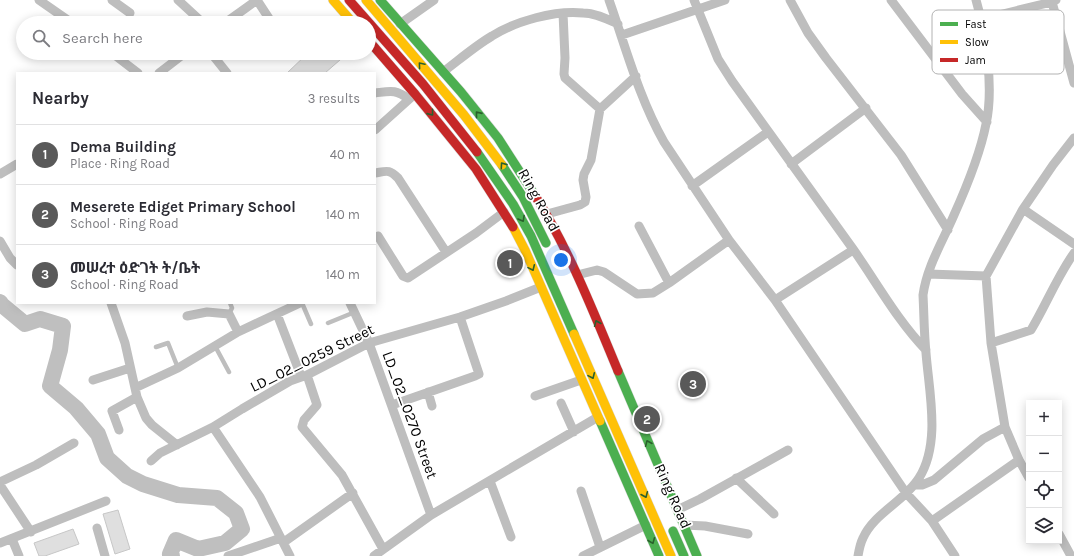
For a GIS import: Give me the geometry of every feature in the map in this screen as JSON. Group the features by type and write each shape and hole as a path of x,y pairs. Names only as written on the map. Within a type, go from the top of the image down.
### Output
{"main road":[{"path":"333,0 348,16"},
{"name":"Ring Road","path":"349,0 363,16"},
{"name":"Ring Road","path":"366,0 464,115 500,161 533,214 551,253"},
{"path":"380,0 498,138 547,214 577,275 696,556"},
{"name":"Ring Road","path":"376,32 466,137 502,186 518,212 531,236 671,556"},
{"path":"376,50 412,96 476,169 504,212 525,250 646,525 658,556"},
{"name":"Ring Road","path":"670,524 684,556"}],"street":[{"path":"39,0 62,16"},
{"path":"112,0 130,13"},
{"path":"178,0 195,16"},
{"path":"235,16 257,0 267,16"},
{"path":"400,24 434,0"},
{"path":"609,0 655,126 692,186 729,240 774,300 906,494 932,521 956,556"},
{"path":"622,35 696,4 725,0"},
{"path":"790,0 808,33 901,155 948,230"},
{"path":"891,0 932,54"},
{"path":"976,0 979,10"},
{"path":"1018,10 1054,1"},
{"path":"696,4 718,60 853,250 902,322 926,350"},
{"path":"443,72 492,36 508,27 534,19 563,13 583,12 618,24"},
{"path":"563,13 565,78 600,109"},
{"path":"1064,42 1074,83"},
{"path":"121,60 137,72"},
{"path":"160,72 176,60"},
{"path":"216,60 226,72"},
{"path":"947,74 986,122"},
{"path":"858,556 863,538 872,524 914,486 924,470 932,431 923,294 928,274 948,230 979,151 986,122 989,88 988,74"},
{"path":"547,214 580,205 585,202 586,197 583,180 584,174 591,160 600,109 636,76"},
{"path":"376,93 391,91 412,96"},
{"path":"376,129 412,96"},
{"path":"791,164 866,108"},
{"path":"692,186 768,132"},
{"path":"1026,473 1005,427 991,343 986,276 1023,209 1053,165 1074,138"},
{"path":"0,174 16,165"},
{"path":"376,173 389,170 393,172 446,252"},
{"path":"1023,209 1074,244"},
{"path":"378,236 403,276 406,278 414,276 504,212"},
{"path":"640,226 669,283"},
{"path":"577,275 597,270 604,272 637,294 653,293 729,240"},
{"path":"0,242 10,258 16,264"},
{"path":"774,300 853,250"},
{"path":"991,343 1031,330 1054,285 1074,253"},
{"path":"928,274 986,276"},
{"name":"LD_02_0259 Street","path":"151,461 160,453 213,427 290,381 369,342 460,317 506,302 541,287"},
{"path":"111,304 125,343 136,392 146,418 152,425 178,445"},
{"path":"119,430 112,411 136,392 238,332 281,310 298,304"},
{"name":"LD_02_0270 Street","path":"353,307 369,342 431,515"},
{"path":"281,310 304,375 317,405 304,420 302,427 342,475 383,549"},
{"path":"187,316 207,312 229,314 238,332"},
{"path":"392,404 479,374 460,317"},
{"path":"93,380 130,368"},
{"path":"535,396 581,380"},
{"path":"428,392 432,406"},
{"path":"561,403 574,432"},
{"path":"374,556 431,515 598,417"},
{"path":"213,427 260,497 290,556"},
{"path":"914,486 922,485 934,480 983,439 1005,427"},
{"path":"32,532 0,483 36,465 74,443"},
{"path":"677,510 700,499 788,450"},
{"path":"932,521 1019,460"},
{"path":"736,478 774,514"},
{"path":"490,481 511,537"},
{"path":"581,491 600,547"},
{"path":"228,556 282,540 353,493"},
{"path":"0,543 32,532 106,501"},
{"path":"583,556 646,525"},
{"path":"684,525 705,526 748,534"},
{"path":"97,528 105,556"},
{"path":"12,539 19,556"},
{"path":"1062,540 1071,556"}],"lane":[{"path":"229,314 232,308 230,304"},
{"path":"301,304 311,324"},
{"path":"328,323 353,307"},
{"path":"156,347 168,343 178,368"},
{"path":"215,346 229,372"}],"building":[{"path":"301,60 340,60 326,72 288,72"},
{"path":"515,252 521,267 505,274 500,258"},
{"path":"118,510 130,549 115,554 103,514"},
{"path":"73,529 79,544 45,556 39,556 34,543"}],"waterway":[{"path":"0,302 25,324 40,319 63,326 60,350 50,386 76,408 98,434 107,458 127,476 143,484 178,495 217,498 236,513 242,529 225,543 198,549 176,540 170,554 172,556"}],"traffic: fast":[{"path":"380,0 461,92 498,138 534,194"},
{"path":"477,152 513,204 531,236 574,334"},
{"path":"502,165 523,197 546,243"},
{"path":"618,371 697,556"},
{"path":"600,421 659,556"},
{"path":"673,531 684,556"}],"traffic: slow":[{"path":"333,0 347,16"},
{"path":"366,0 464,115 502,165"},
{"path":"513,227 525,250 600,421"},
{"path":"574,334 671,556"}],"traffic: jam":[{"path":"349,0 363,16"},
{"path":"376,31 423,84 477,152"},
{"path":"376,49 476,169 513,227"},
{"path":"534,194 547,215 569,258 590,303 618,371"}],"place":[{"name":"Dema Building","path":"510,263"},
{"name":"መሠረተ ዕድገት ት/ቤት","path":"693,384"},
{"name":"Meserete Ediget Primary School","path":"647,419"}]}
